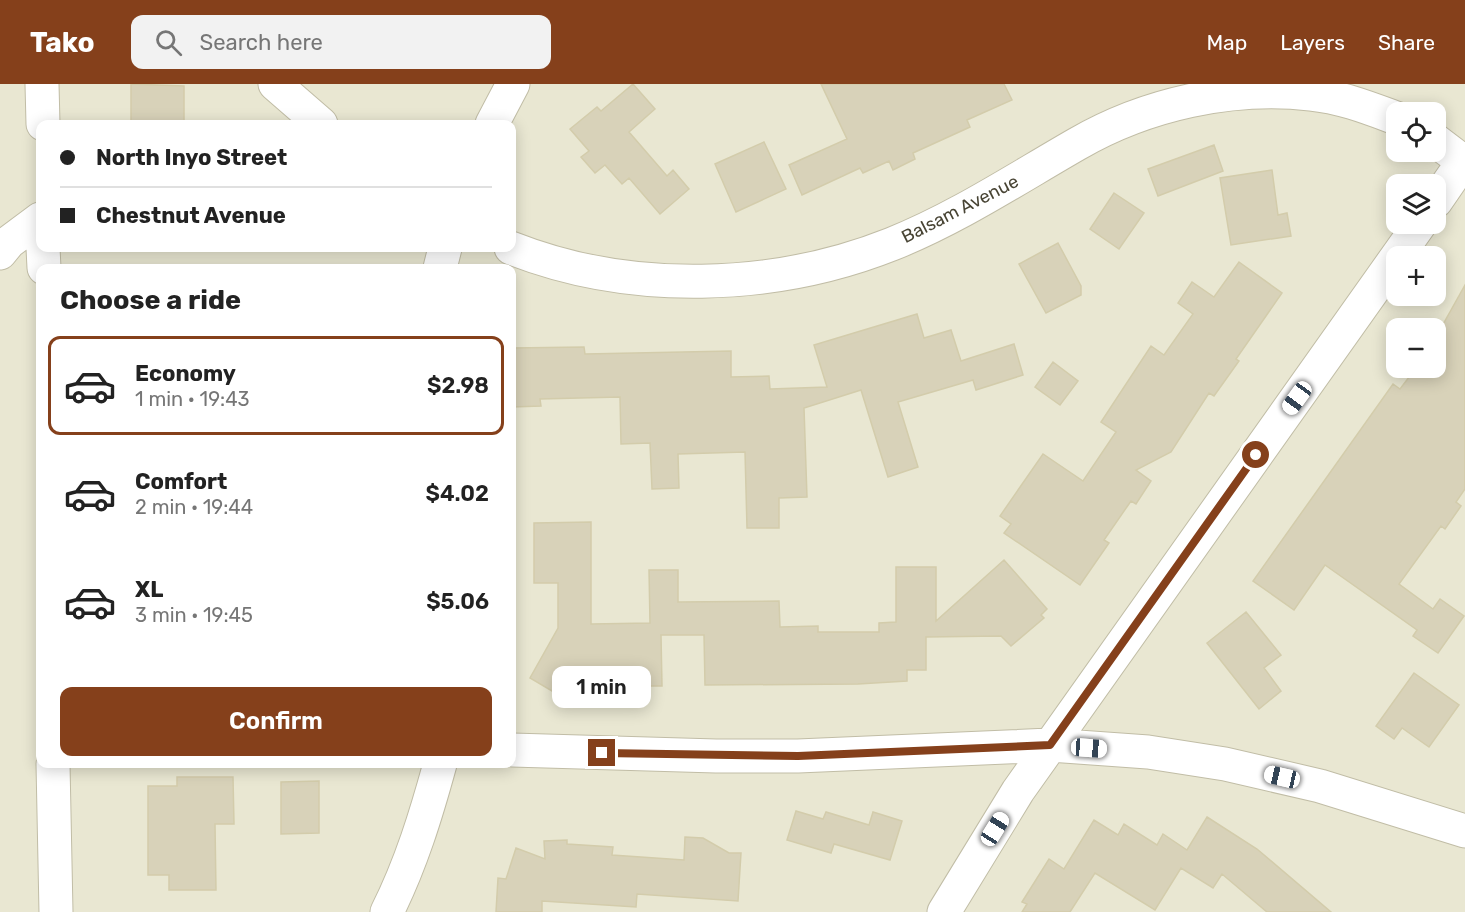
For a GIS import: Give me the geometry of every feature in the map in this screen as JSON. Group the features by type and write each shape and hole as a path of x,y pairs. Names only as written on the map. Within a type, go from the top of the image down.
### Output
{"street":[{"path":"42,84 42,120"},
{"path":"275,84 316,120"},
{"path":"494,120 513,84"},
{"name":"Balsam Avenue","path":"516,249 581,268 636,278 700,281 766,277 839,262 892,244 959,213 1015,182 1078,142 1125,121 1173,105 1223,95 1273,92 1313,94 1357,103 1386,114"},
{"path":"1446,148 1465,161 1446,187"},
{"path":"0,253 9,242 36,222"},
{"path":"944,912 1018,792 1050,745 1413,234"},
{"path":"516,750 798,756 1050,745 1148,752 1225,764 1320,786 1465,831"},
{"path":"53,768 56,912"},
{"path":"387,912 400,886 425,821 439,768"}],"shaded area":[{"path":"0,84 1465,84 1465,912 0,912"}],"building":[{"path":"131,84 184,86 184,120 131,120"},
{"path":"633,84 655,109 629,132 667,176 673,170 689,189 660,214 629,178 622,184 605,165 595,173 581,157 589,151 570,129 597,107 601,111"},
{"path":"821,84 1004,84 1012,100 967,120 970,127 913,153 915,159 893,170 889,161 863,173 860,168 802,195 789,165 847,139"},
{"path":"764,142 786,189 736,212 715,164"},
{"path":"1214,145 1223,171 1158,196 1148,169"},
{"path":"1272,170 1278,215 1287,213 1291,236 1231,245 1220,178"},
{"path":"1114,193 1144,213 1119,249 1090,229"},
{"path":"1058,243 1081,286 1081,295 1046,313 1019,264"},
{"path":"1239,262 1282,293 1236,359 1239,361 1214,396 1209,393 1171,452 1136,470 1151,481 1136,504 1131,501 1104,540 1109,543 1080,585 1004,533 1011,524 1000,516 1043,454 1083,481 1116,432 1101,422 1151,346 1164,355 1193,314 1178,303 1192,282 1214,297"},
{"path":"1465,285 1465,489 1456,502 1461,506 1445,529 1441,526 1399,584 1433,609 1440,599 1464,616 1438,653 1413,636 1417,630 1325,565 1294,610 1253,581 1393,384 1400,389 1408,378 1446,378 1446,319"},
{"path":"917,314 924,338 951,330 961,361 1014,344 1023,375 976,390 973,380 898,402 918,467 888,477 861,390 804,408 807,497 779,498 779,528 747,528 745,452 678,454 679,488 652,489 650,443 621,444 620,397 540,399 541,406 516,407 516,348 584,347 585,354 731,351 731,377 769,376 770,389 827,387 814,345"},
{"path":"1053,362 1078,381 1060,405 1035,387"},
{"path":"591,522 591,624 650,623 649,570 678,570 678,602 779,601 780,627 818,626 818,632 879,632 879,623 896,622 896,567 936,567 936,621 1004,560 1047,609 1041,615 1044,618 1011,646 1001,636 926,637 926,670 907,670 907,681 858,684 705,685 704,635 661,635 662,686 615,686 615,690 552,691 530,678 558,628 558,583 534,583 534,523"},
{"path":"1246,612 1281,655 1264,668 1281,691 1259,709 1207,643"},
{"path":"1414,673 1459,705 1429,747 1402,728 1394,739 1376,726"},
{"path":"177,777 233,777 234,824 215,824 216,890 169,890 169,875 148,875 148,786 177,786"},
{"path":"319,781 319,833 281,834 281,782"},
{"path":"796,811 823,819 826,812 869,825 873,812 902,821 890,860 834,844 831,853 787,840"},
{"path":"1207,817 1257,849 1331,912 1267,912 1222,874 1213,888 1181,868 1155,910 1095,873 1070,912 1022,912 1027,904 1022,902 1049,859 1064,869 1094,820 1118,835 1124,824 1157,845 1163,834 1187,850"},
{"path":"685,837 703,838 729,853 741,853 738,901 637,894 636,907 542,901 542,912 496,912 498,878 506,879 516,848 545,859 544,841 567,840 567,844 613,847 612,855 684,860"}],"route":[{"path":"602,753 798,756 1050,745 1256,455"}]}
